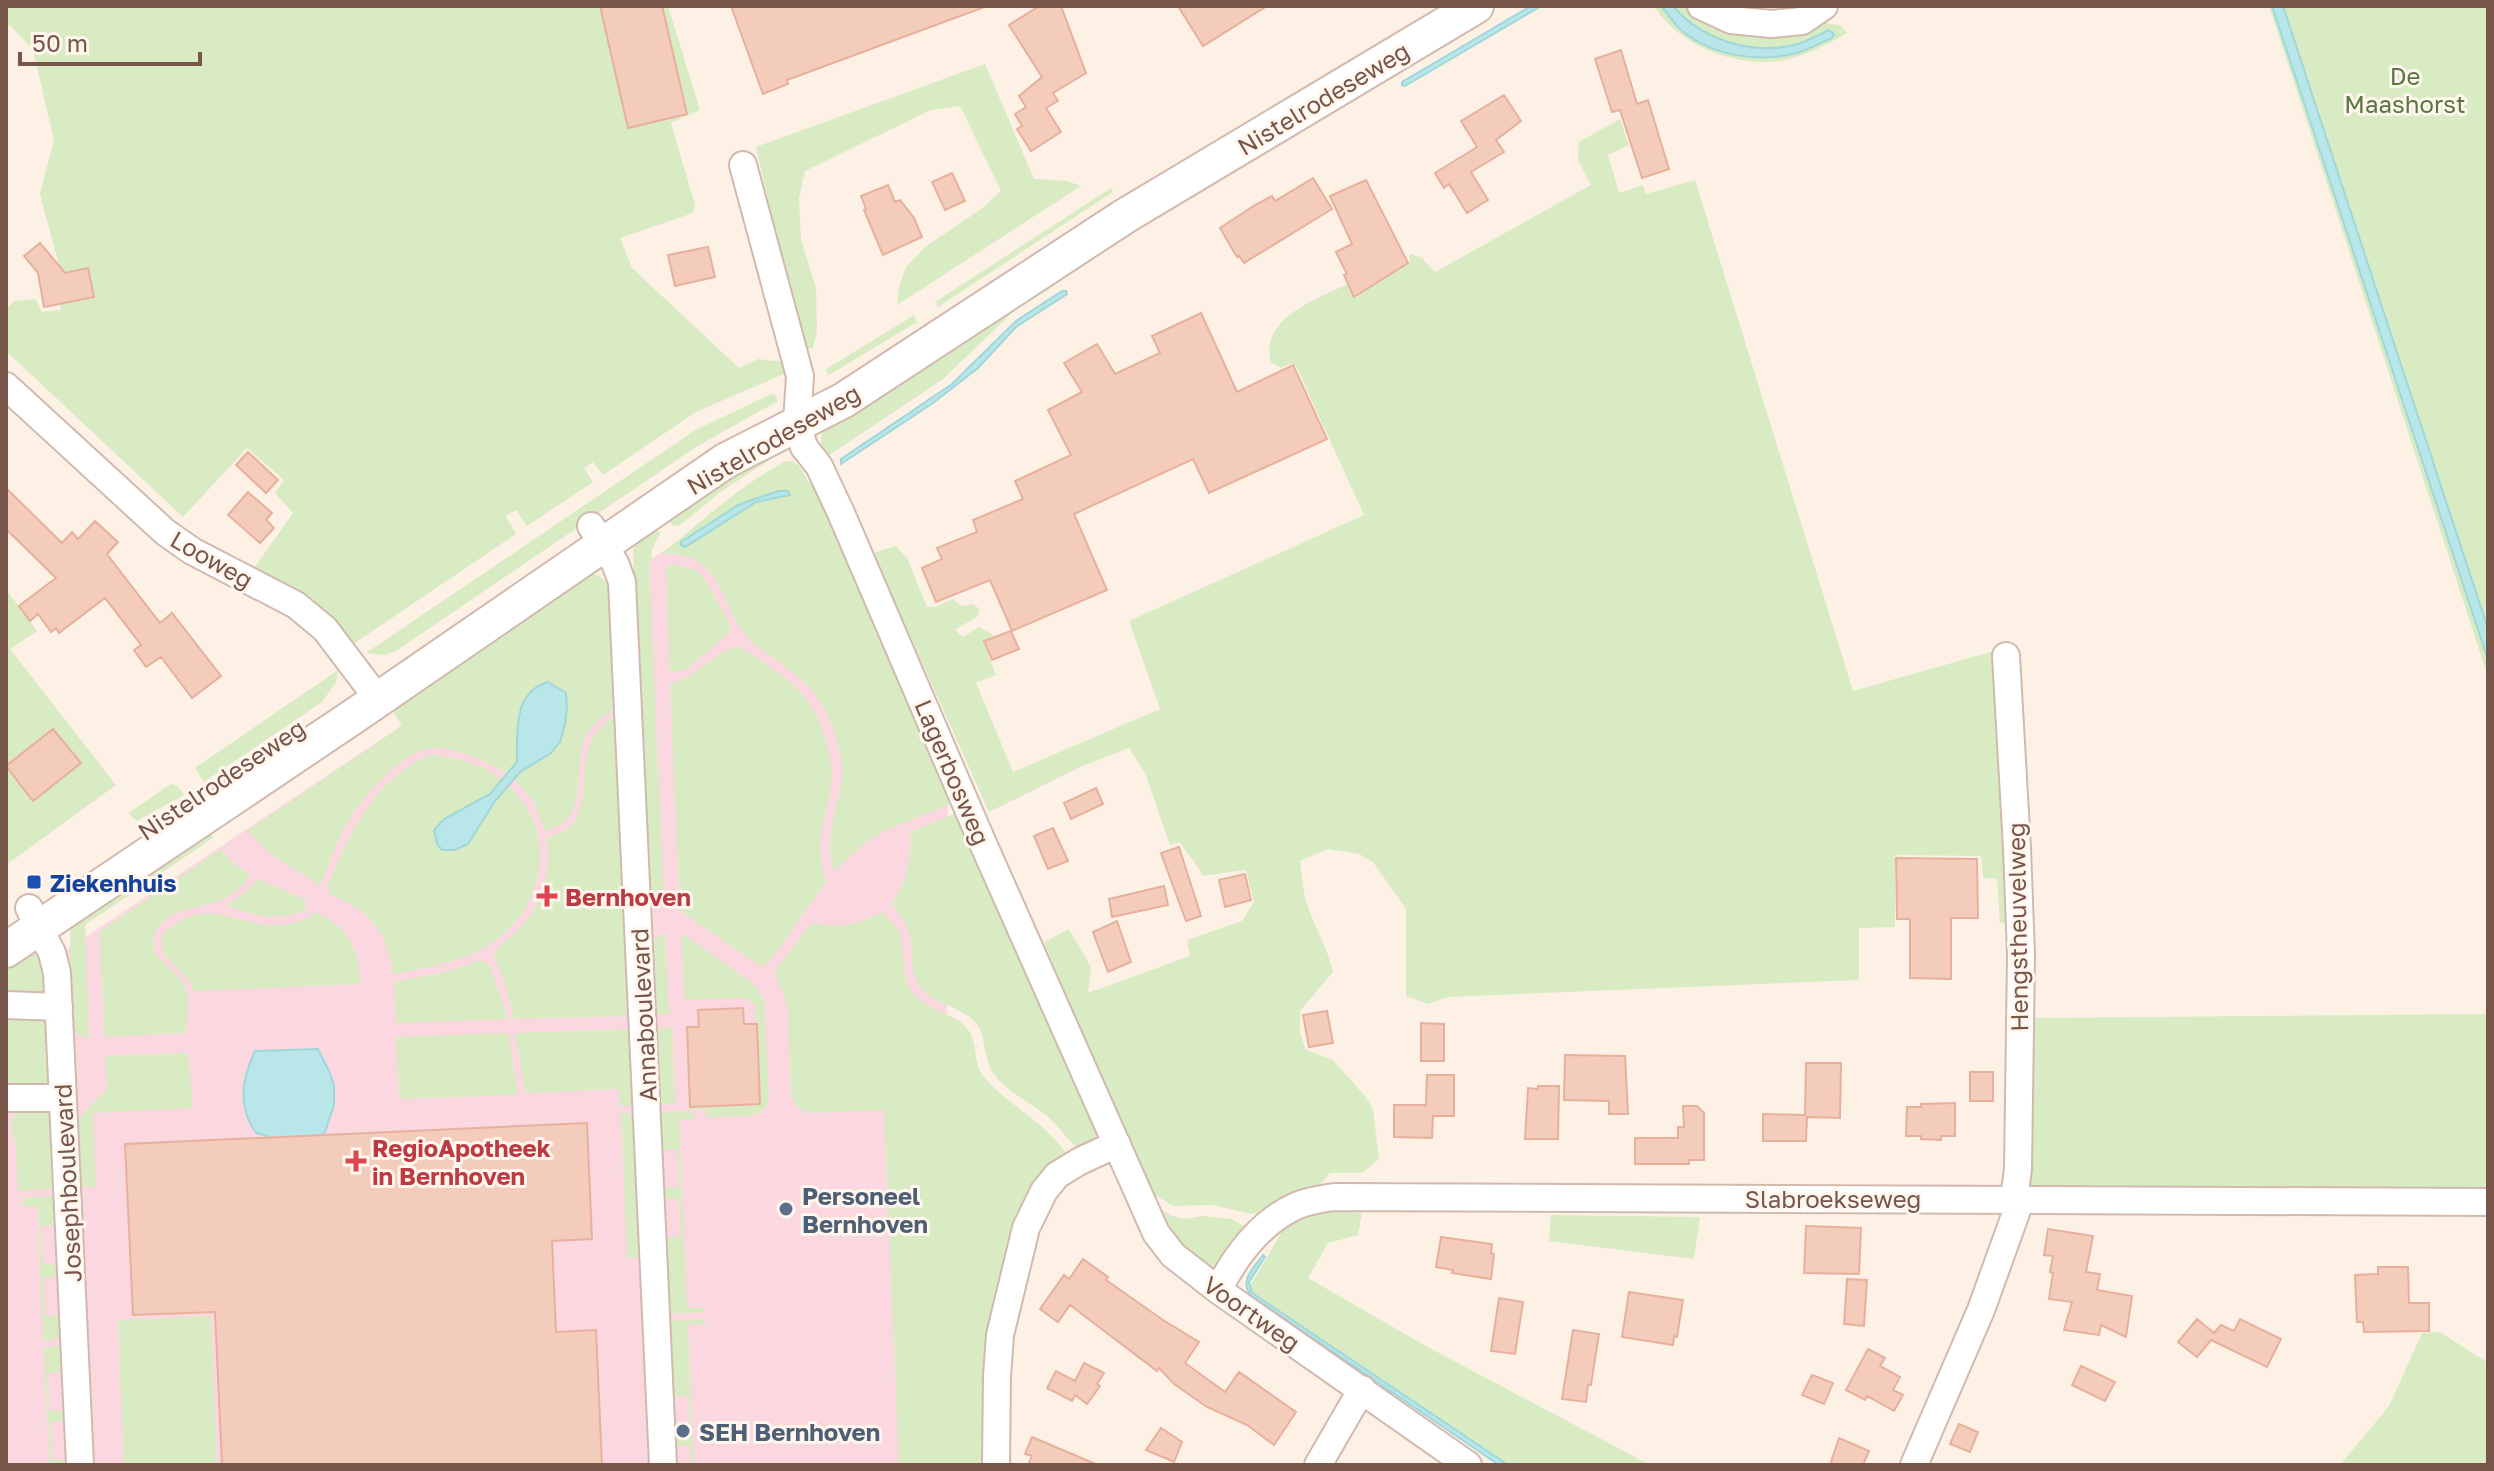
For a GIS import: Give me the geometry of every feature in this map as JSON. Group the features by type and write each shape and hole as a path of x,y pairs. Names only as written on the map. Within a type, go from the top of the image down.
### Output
{"street":[{"name":"Nistelrodeseweg","path":"797,412 843,376 1121,196 1435,6"},
{"name":"Nistelrodeseweg","path":"6,950 25,919 194,799 371,690 598,536 719,441 797,412 844,400 1125,216 1476,6"},
{"path":"1701,6 1731,20 1771,24 1802,21 1824,6"},
{"name":"Nistelrodeseweg","path":"743,165 800,376 797,412"},
{"name":"Looweg","path":"6,386 165,532 192,551 296,605 325,629 371,690"},
{"name":"Lagerbosweg","path":"797,412 804,447 819,466 841,513 1117,1144"},
{"name":"Annaboulevard","path":"598,536 615,563 622,582 663,1465"},
{"name":"Hengstheuvelweg","path":"1914,1465 1981,1310 2018,1199 2021,955 2006,656"},
{"name":"Josephboulevard","path":"25,919 52,953 57,973 80,1465"},
{"path":"6,1005 59,1007"},
{"path":"6,1098 63,1098"},
{"path":"996,1465 1000,1335 1026,1228 1044,1191 1057,1175 1117,1144"},
{"name":"Voortweg","path":"1117,1144 1156,1233 1173,1255 1218,1290 1468,1465"},
{"name":"Slabroekseweg","path":"1218,1290 1229,1269 1266,1224 1297,1205 1334,1197 2488,1202"},
{"path":"1318,1465 1362,1389"}],"shaded area":[{"name":"Bernhoven","path":"780,473 948,801 945,1465 6,1465 6,990"}],"green space":[{"path":"6,6 668,6 700,110 671,123 695,205 693,213 620,238 632,268 739,368 758,359 785,362 786,373 696,412 603,475 593,462 584,468 593,482 527,526 516,510 506,516 516,534 352,645 252,571 293,513 275,493 284,480 247,448 183,517 6,351 6,308 15,301 36,299 42,312 61,310 55,269 58,262 40,194 54,140 33,50 11,26 6,25"},
{"path":"1654,6 1661,6 1674,21 1704,44 1739,55 1757,57 1796,53 1832,38 1775,47 1747,46 1706,33 1673,6 1685,6 1725,32 1748,36 1768,39 1825,23 1840,25 1847,33 1796,57 1761,62 1743,60 1726,57 1692,42 1665,20"},
{"path":"2269,6 2272,6 2488,660 2488,677"},
{"name":"De Maashorst","path":"2283,6 2488,6 2488,633"},
{"path":"985,64 1034,179 1067,181 1081,186 897,305 906,267 925,247 981,209 1001,191 960,106 931,110 805,171 799,198 801,240 816,288 817,332 813,348 802,349 756,147"},
{"path":"1620,119 1629,145 1608,155 1619,193 1643,185 1646,194 1695,180 1853,691 1994,651 1999,674 2016,924 2000,923 1997,879 1983,878 1981,856 1895,855 1895,927 1859,928 1859,980 1448,997 1428,1004 1406,996 1406,909 1373,862 1359,854 1328,849 1300,861 1306,900 1333,972 1300,1011 1300,1033 1306,1050 1333,1060 1365,1096 1373,1109 1379,1159 1362,1173 1330,1173 1315,1190 1268,1213 1251,1214 1213,1205 1173,1206 1148,1191 1044,942 1069,929 1091,967 1088,993 1190,956 1187,940 1242,921 1254,902 1246,870 1203,876 1180,842 1170,845 1145,773 1129,748 1080,767 989,812 873,553 896,546 907,558 927,607 953,599 961,606 972,604 980,609 978,616 955,630 963,637 979,627 994,635 983,641 996,675 976,683 1013,772 1160,709 1129,621 1364,515 1297,368 1292,363 1281,368 1271,362 1273,334 1282,322 1306,304 1347,284 1355,298 1410,262 1411,254 1422,258 1435,272 1591,185 1578,160 1579,142"},
{"path":"1111,188 1113,192 938,307 935,302"},
{"path":"1073,260 1063,280 1013,312 943,379 825,458 821,441 825,424"},
{"path":"914,315 917,322 829,375 825,370"},
{"path":"774,393 778,401 696,447 396,651 384,655 366,653 697,429"},
{"path":"777,447 786,449 722,491 679,526 672,525 663,512"},
{"path":"786,461 797,465 808,482 814,479 955,795 951,803 944,807 886,830 866,842 836,870 830,840 842,769 835,734 825,709 802,680 749,639 709,571 684,556 664,554 738,492"},
{"path":"653,520 660,534 649,563 664,900 654,893 648,880 633,548 633,542"},
{"path":"672,564 696,570 702,575 730,624 729,633 687,669 670,673 666,567"},
{"path":"585,572 600,576 610,587 618,707 596,723 586,736 575,805 560,825 545,831 534,802 514,779 560,742 567,708 508,774 472,756 433,748 421,750 396,766 353,813 320,885 275,857 247,831 402,726 393,711 394,707"},
{"path":"6,589 37,631 10,649 116,785 6,865"},
{"path":"2017,644 2033,1018 2488,1014 2488,1194 2029,1191 2024,1170 2011,646"},
{"path":"740,647 784,677 805,698 821,727 831,770 821,848 826,881 765,965 759,965 680,911 670,684 689,676 724,652"},
{"path":"338,670 336,682 322,702 204,782 195,768"},
{"path":"618,715 631,1016 514,1019 505,983 493,954 527,920 540,899 548,865 547,837 562,832 578,814 586,760 593,737"},
{"path":"431,755 469,762 502,780 490,794 444,819 468,844 508,786 520,798 530,812 538,837 537,880 532,896 514,924 488,946 453,961 393,974 386,945 374,923 355,907 328,894 330,889 327,887 355,828 379,792 394,777"},
{"path":"171,784 178,786 184,795 137,821 128,813"},
{"path":"956,813 1098,1132 1092,1144 1080,1149 1050,1119 996,1077 988,1063 981,1032 974,1021 923,991 915,978 908,930 892,903 908,869 910,832"},
{"path":"204,824 213,838 85,925 89,1038 79,1036 71,1023 70,915"},
{"path":"221,849 248,874 249,879 223,899 170,916 158,928 154,939 157,955 186,989 186,1033 105,1037 99,932"},
{"path":"258,879 306,900 304,907 309,909 277,917 226,906"},
{"path":"316,912 337,925 350,940 360,984 194,991 187,978 167,958 161,944 169,928 200,914 276,925 300,921"},
{"path":"882,912 901,937 905,976 916,997 966,1027 973,1039 978,1065 984,1077 1049,1133 1068,1156 1041,1179 985,1465 899,1465 884,1110 809,1113 797,1107 791,1096 788,1008 774,972 812,923 848,925"},
{"path":"665,933 669,1014 653,1015 651,950 655,939"},
{"path":"681,935 754,984 764,1000 769,1096 768,1104 761,1112 751,1116 707,1117 706,1109 690,1110 690,1103 755,1100 751,1025 760,1023 755,1021 756,1005 746,998 685,1000"},
{"path":"28,950 41,957 47,994 6,998 6,958"},
{"path":"485,961 490,966 508,1019 396,1023 394,982 446,972"},
{"path":"6,1010 47,1020 51,1074 44,1087 6,1094"},
{"path":"672,1028 675,1104 658,1105 654,1029"},
{"path":"633,1029 635,1105 620,1106 619,1089 526,1093 515,1033"},
{"path":"508,1033 518,1095 399,1099 396,1037"},
{"path":"188,1053 193,1108 93,1113 96,1187 78,1187 76,1122 107,1088 105,1056"},
{"path":"22,1107 48,1111 52,1116 57,1188 18,1191 11,1124 16,1111"},
{"path":"688,1111 697,1118 679,1120 687,1308 705,1308 705,1312 668,1314 664,1238 681,1236 679,1199 663,1199 662,1188 679,1187 677,1150 660,1150 658,1112"},
{"path":"621,1113 635,1113 642,1257 627,1258"},
{"path":"56,1196 57,1225 41,1226 43,1264 59,1264 59,1276 44,1278 45,1316 61,1316 62,1338 43,1340 38,1207 23,1207 23,1198"},
{"path":"1152,1204 1172,1216 1231,1219 1251,1230 1230,1258 1211,1269 1201,1266 1181,1249"},
{"path":"1318,1211 1362,1213 1358,1235 1328,1243 1308,1278 1426,1346 1650,1465 1508,1465 1252,1293 1249,1288 1284,1228"},
{"path":"1551,1215 1700,1217 1694,1259 1549,1241"},
{"path":"211,1316 217,1465 124,1465 118,1320"},
{"path":"705,1319 706,1324 688,1325 694,1465 691,1465 690,1445 673,1445 673,1434 690,1432 689,1396 671,1397 668,1321"},
{"path":"2440,1332 2488,1363 2488,1465 2340,1465 2389,1406 2422,1333"},
{"path":"63,1346 64,1372 48,1373 49,1411 65,1411 66,1421 50,1422 51,1460 67,1460 68,1465 49,1465 44,1347"}],"water":[{"path":"1531,6 1541,6 1402,85 1402,82"},
{"path":"1661,6 1673,6 1712,36 1744,46 1777,48 1799,44 1829,30 1834,34 1832,38 1797,53 1767,57 1736,55 1694,40 1679,28"},
{"path":"2272,6 2283,6 2488,629 2488,660"},
{"path":"1062,291 1067,294 1016,327 978,368 933,403 841,464 841,459 952,384 1016,321"},
{"path":"778,491 788,491 790,495 756,502 685,547 681,545 681,542 738,505"},
{"path":"548,682 566,693 567,708 560,742 551,753 520,772 495,801 468,844 455,850 442,850 437,844 434,830 444,819 490,794 517,762 519,715 523,704 537,687"},
{"path":"318,1049 334,1086 334,1105 325,1132 319,1136 281,1140 256,1133 244,1103 247,1072 255,1051"},
{"path":"1263,1255 1265,1257 1249,1282 1252,1293 1508,1465 1499,1465 1251,1296 1247,1280"}],"building":[{"path":"600,6 662,6 687,114 628,128"},
{"path":"731,6 982,8 787,80 788,84 763,94"},
{"path":"1039,6 1061,6 1086,73 1053,93 1058,101 1046,108 1061,132 1031,151 1017,129 1022,126 1015,114 1026,107 1019,96 1042,77 1009,25"},
{"path":"1178,6 1267,6 1203,46"},
{"path":"1621,50 1637,104 1648,100 1669,169 1642,178 1620,110 1612,112 1595,59"},
{"path":"1504,95 1521,121 1496,140 1504,152 1471,172 1488,200 1467,213 1449,184 1444,188 1435,173 1477,147 1461,121"},
{"path":"952,173 965,201 945,210 932,182"},
{"path":"1313,178 1332,209 1244,263 1237,257 1220,228 1255,205 1272,196 1275,201"},
{"path":"1366,180 1408,263 1354,297 1336,252 1352,244 1330,196"},
{"path":"888,185 895,202 900,200 914,218 922,237 883,255 861,196"},
{"path":"40,243 65,273 88,268 94,297 44,307 38,273 24,256"},
{"path":"708,247 715,277 675,286 668,255"},
{"path":"1201,313 1237,392 1293,365 1327,439 1209,493 1193,459 1074,514 1107,590 1012,631 990,580 936,602 922,568 942,559 937,548 977,532 973,520 1023,499 1015,481 1071,455 1048,410 1082,392 1064,363 1097,344 1115,374 1160,353 1152,336"},
{"path":"248,452 278,480 266,493 236,465"},
{"path":"6,488 62,543 72,532 78,539 95,521 118,542 107,554 160,623 172,613 221,676 192,698 161,657 146,667 134,650 141,645 105,598 59,633 56,628 51,632 38,614 30,621 19,606 56,578 6,529"},
{"path":"248,492 272,513 266,520 274,528 260,543 228,515"},
{"path":"1011,631 1019,649 992,660 984,641"},
{"path":"53,729 81,763 33,801 6,766"},
{"path":"1096,788 1103,804 1071,819 1064,803"},
{"path":"1053,828 1068,861 1048,869 1034,836"},
{"path":"1179,847 1201,916 1186,921 1161,853"},
{"path":"1896,858 1977,859 1978,918 1951,918 1951,979 1910,978 1910,919 1897,919"},
{"path":"1245,874 1251,900 1225,907 1219,880"},
{"path":"1164,886 1168,905 1112,917 1109,899"},
{"path":"1117,921 1131,962 1108,972 1093,932"},
{"path":"743,1008 744,1024 757,1024 760,1104 690,1107 687,1027 699,1027 698,1010"},
{"path":"1327,1011 1333,1043 1309,1047 1303,1015"},
{"path":"1421,1023 1444,1024 1444,1061 1421,1061"},
{"path":"1565,1055 1625,1056 1628,1114 1609,1114 1609,1101 1564,1100"},
{"path":"1806,1063 1841,1063 1840,1118 1807,1117 1806,1141 1763,1141 1763,1114 1805,1115"},
{"path":"1970,1072 1993,1072 1993,1101 1970,1101"},
{"path":"1427,1075 1454,1075 1454,1116 1433,1116 1432,1138 1394,1137 1394,1105 1426,1105"},
{"path":"1538,1086 1559,1086 1558,1139 1525,1139 1528,1088 1538,1089"},
{"path":"1955,1103 1955,1136 1941,1136 1941,1140 1906,1136 1907,1107"},
{"path":"1683,1106 1697,1106 1704,1113 1704,1160 1689,1160 1689,1164 1635,1164 1635,1138 1678,1138 1678,1127 1684,1127"},
{"path":"587,1123 592,1239 552,1241 556,1332 596,1330 602,1465 222,1465 215,1312 133,1315 125,1144"},
{"path":"1806,1226 1861,1228 1859,1274 1804,1273"},
{"path":"2048,1229 2093,1236 2086,1272 2100,1274 2097,1290 2132,1296 2126,1337 2101,1325 2099,1335 2064,1330 2072,1302 2049,1299 2053,1256 2044,1255"},
{"path":"1441,1237 1492,1244 1491,1279 1452,1273 1453,1270 1436,1267"},
{"path":"1083,1259 1108,1277 1106,1280 1199,1342 1185,1363 1225,1392 1239,1372 1296,1412 1274,1445 1247,1425 1207,1407 1174,1384 1159,1368 1157,1371 1070,1305 1058,1322 1040,1309 1064,1275 1069,1279"},
{"path":"2378,1267 2408,1267 2409,1303 2429,1303 2429,1331 2364,1332 2363,1322 2357,1322 2355,1275 2378,1274"},
{"path":"1847,1279 1867,1280 1864,1326 1844,1324"},
{"path":"1629,1292 1683,1300 1673,1345 1622,1337"},
{"path":"1499,1298 1523,1302 1515,1354 1491,1351"},
{"path":"2197,1319 2214,1333 2221,1325 2234,1331 2240,1319 2281,1339 2267,1367 2211,1340 2197,1357 2178,1342"},
{"path":"1573,1330 1599,1334 1586,1402 1562,1399"},
{"path":"1868,1349 1885,1358 1880,1366 1900,1377 1893,1390 1903,1395 1894,1411 1867,1396 1865,1400 1846,1390"},
{"path":"1084,1363 1104,1373 1097,1384 1100,1386 1087,1404 1075,1395 1072,1401 1047,1388 1056,1371 1075,1381"},
{"path":"2081,1366 2115,1382 2105,1401 2072,1385"},
{"path":"1812,1375 1833,1383 1824,1404 1802,1395"},
{"path":"1959,1424 1978,1432 1970,1452 1950,1444"},
{"path":"1161,1428 1182,1442 1174,1462 1146,1450"},
{"path":"1032,1437 1098,1465 1028,1465 1032,1456 1025,1454"},
{"path":"1839,1438 1869,1451 1863,1465 1830,1465"}],"place":[{"name":"Ziekenhuis","path":"34,882"},
{"name":"Bernhoven","path":"547,896"},
{"name":"RegioApotheek in Bernhoven","path":"356,1161"},
{"name":"Personeel Bernhoven","path":"786,1209"},
{"name":"SEH Bernhoven","path":"683,1431"}]}
